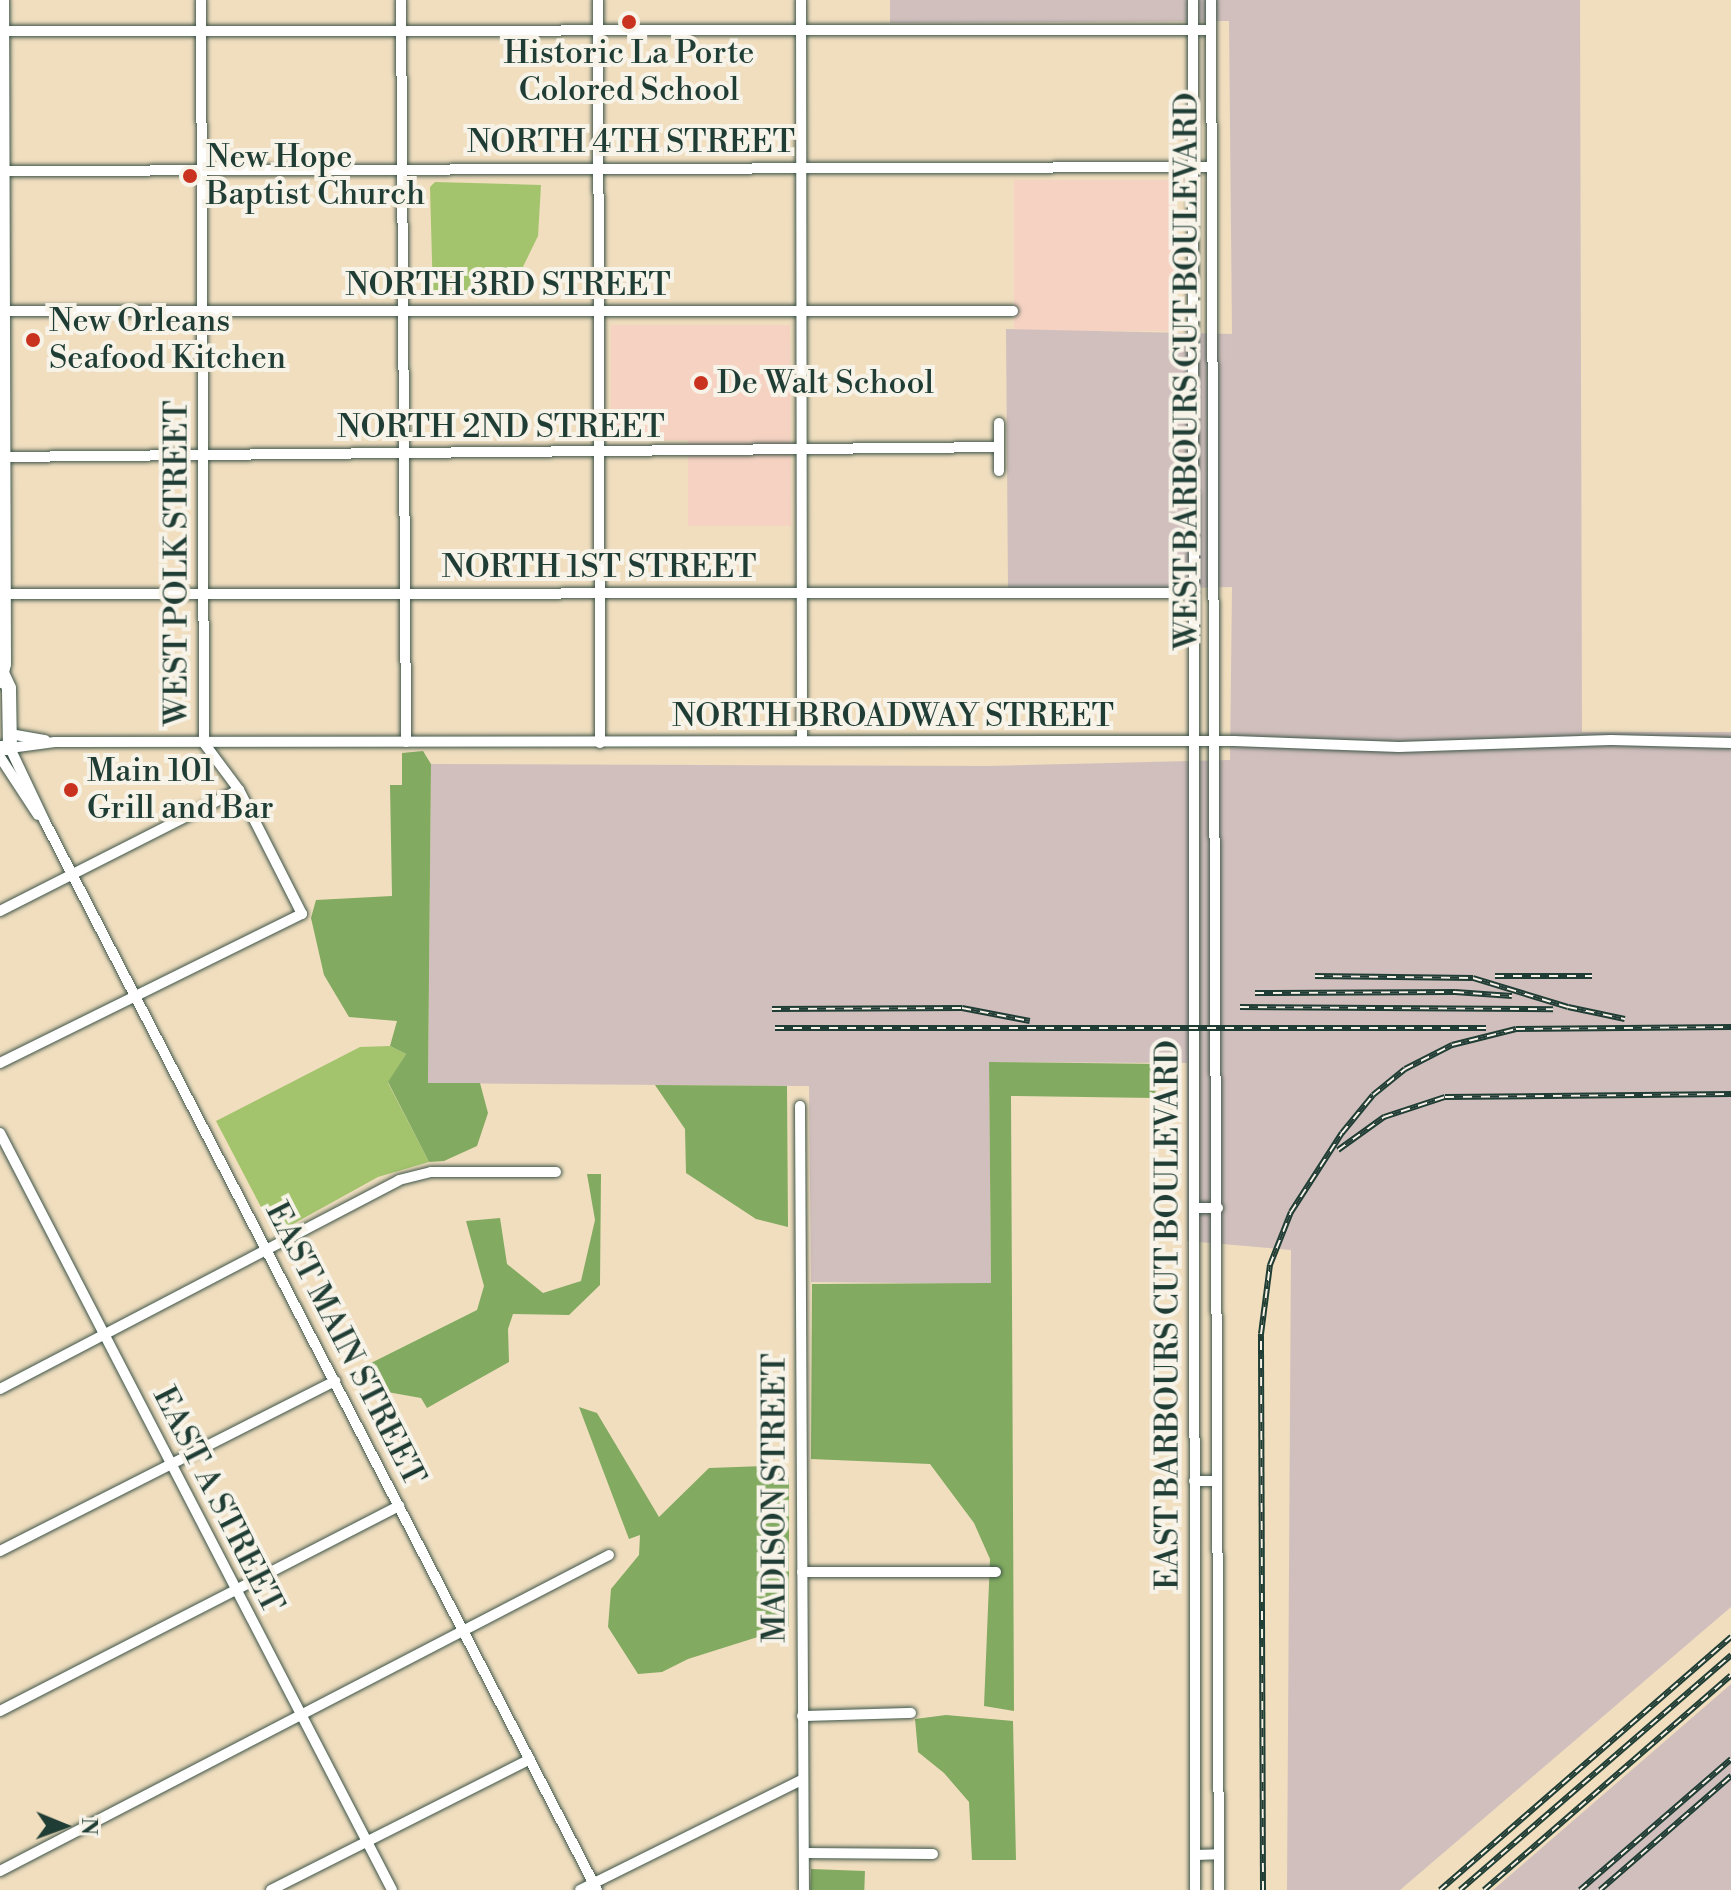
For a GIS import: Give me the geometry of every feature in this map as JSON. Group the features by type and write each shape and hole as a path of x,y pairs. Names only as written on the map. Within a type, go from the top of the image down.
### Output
{"main road":[{"path":"2,0 1,678 9,688 4,744"}],"street":[{"name":"WEST POLK STREET","path":"201,0 204,743"},
{"path":"401,0 406,742"},
{"path":"598,0 600,743"},
{"path":"801,0 802,741"},
{"name":"WEST BARBOURS CUT BOULEVARD","path":"1193,0 1194,741"},
{"name":"WEST BARBOURS CUT BOULEVARD","path":"1211,0 1215,741"},
{"path":"1,31 1211,30"},
{"name":"NORTH 4TH STREET","path":"1,171 1211,167"},
{"name":"NORTH 3RD STREET","path":"1,311 1013,311"},
{"path":"1193,313 1212,314"},
{"path":"1192,404 1213,405"},
{"path":"999,423 999,471"},
{"name":"NORTH 2ND STREET","path":"2,457 999,447"},
{"name":"NORTH 1ST STREET","path":"2,594 1194,593"},
{"name":"NORTH BROADWAY STREET","path":"4,744 1215,741 1399,747 1611,740 1731,743"},
{"name":"EAST BARBOURS CUT BOULEVARD","path":"1194,741 1195,1890"},
{"name":"EAST BARBOURS CUT BOULEVARD","path":"1215,741 1219,1890"},
{"path":"0,1063 302,914 239,790 204,743"},
{"name":"EAST MAIN STREET","path":"4,744 596,1886"},
{"path":"0,911 239,790"},
{"path":"1193,982 1216,981"},
{"name":"MADISON STREET","path":"800,1106 804,1890"},
{"name":"EAST A STREET","path":"0,1133 392,1890"},
{"path":"0,1389 267,1248 418,1173 556,1172"},
{"path":"1194,1208 1218,1208"},
{"path":"0,1551 335,1381"},
{"path":"1194,1481 1217,1481"},
{"path":"0,1711 399,1506"},
{"path":"0,1871 609,1555"},
{"path":"802,1572 996,1572"},
{"path":"1195,1693 1217,1693"},
{"path":"802,1716 911,1713"},
{"path":"271,1890 530,1759"},
{"path":"580,1890 596,1886 802,1780"},
{"path":"804,1853 933,1854"},
{"path":"1195,1855 1219,1854"}],"shaded area":[{"path":"890,0 1580,0 1582,732 1731,732 1731,1607 1400,1890 1287,1890 1291,1250 1187,1241 1187,1063 989,1062 991,1284 811,1282 809,1086 428,1083 431,764 988,766 1230,760 1232,587 1008,592 1006,329 1232,334 1229,21 890,23"},
{"path":"1014,180 1176,180 1176,331 1014,331"},
{"name":"De Walt School","path":"611,325 790,325 791,526 688,526 688,440 611,440"},
{"path":"1731,1684 1731,1890 1493,1890"}],"green space":[{"path":"435,182 541,185 538,236 518,277 483,293 433,296 430,187"},
{"path":"423,751 431,764 428,1083 480,1083 488,1113 477,1146 444,1161 429,1162 388,1082 406,1054 390,1046 397,1021 349,1017 324,975 311,918 316,900 392,896 390,785 402,785 402,753"},
{"path":"390,1046 406,1054 388,1083 429,1162 378,1177 275,1234 216,1121 360,1047"},
{"path":"989,1062 1162,1064 1154,1098 1011,1096 1014,1711 984,1706 990,1559 974,1523 930,1464 811,1459 812,1284 991,1283"},
{"path":"655,1085 787,1086 788,1227 756,1219 686,1173 685,1129"},
{"path":"587,1174 601,1174 600,1285 569,1315 513,1314 508,1329 509,1362 427,1408 421,1398 376,1390 351,1373 477,1310 484,1286 466,1221 500,1218 507,1264 543,1293 581,1281 595,1220"},
{"path":"579,1407 597,1413 659,1517 709,1468 765,1466 789,1478 789,1627 688,1659 662,1672 638,1674 608,1627 611,1589 639,1555 640,1535 629,1539"},
{"path":"946,1715 1013,1721 1016,1860 972,1860 969,1802 944,1773 918,1752 915,1719"},
{"path":"811,1869 865,1871 864,1890 810,1890"}],"railway":[{"path":"1315,976 1473,978 1568,1007 1625,1019"},
{"path":"1495,976 1592,976"},
{"path":"1255,993 1455,992 1512,996"},
{"path":"1240,1007 1553,1009"},
{"path":"772,1009 962,1008 1030,1021"},
{"path":"1263,1890 1261,1334 1270,1265 1291,1212 1342,1133 1373,1095 1405,1069 1452,1045 1516,1029 1731,1027"},
{"path":"775,1028 1486,1028"},
{"path":"1338,1150 1384,1117 1445,1097 1731,1094"},
{"path":"1440,1890 1731,1637"},
{"path":"1460,1890 1731,1655"},
{"path":"1484,1890 1731,1675"},
{"path":"1580,1890 1731,1759"},
{"path":"1600,1890 1731,1776"}],"place":[{"name":"Historic La Porte Colored School","path":"629,22"},
{"name":"New Hope Baptist Church","path":"190,176"},
{"name":"New Orleans Seafood Kitchen","path":"33,340"},
{"name":"De Walt School","path":"701,383"},
{"name":"Main 101 Grill and Bar","path":"71,790"}]}
